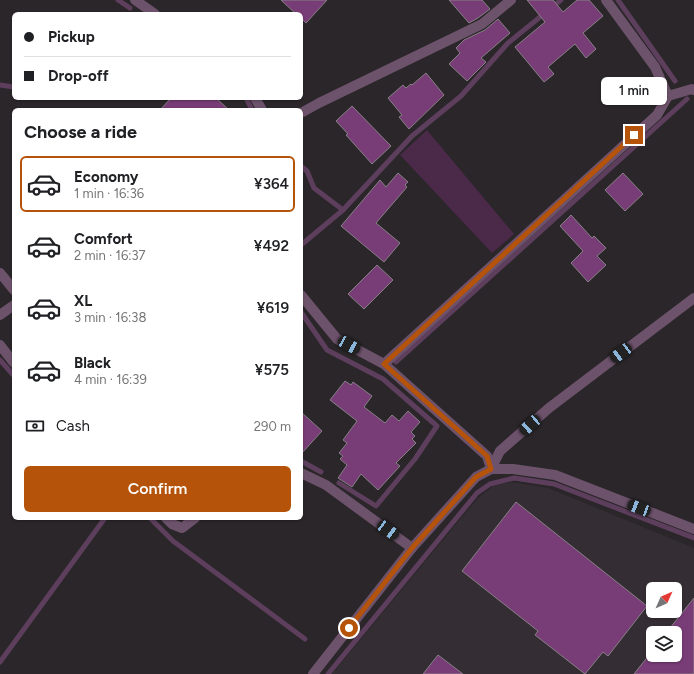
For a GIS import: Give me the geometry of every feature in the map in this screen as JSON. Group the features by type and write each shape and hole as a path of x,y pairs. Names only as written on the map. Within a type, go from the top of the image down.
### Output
{"street":[{"path":"135,0 152,12"},
{"path":"303,112 482,24 511,0"},
{"path":"606,0 655,67 668,96"},
{"path":"384,364 657,115 668,96 692,89 694,90"},
{"path":"0,273 12,288"},
{"path":"303,297 337,339 384,364 487,456 491,469"},
{"path":"491,469 500,451 549,408 694,298"},
{"path":"0,315 12,306"},
{"path":"0,346 12,361"},
{"path":"312,674 412,548 476,477 491,469 514,468 555,475 694,529"},
{"path":"303,475 326,485 412,548"},
{"path":"168,520 172,524 182,528 192,520"}],"shaded area":[{"path":"427,130 514,234 492,253 400,155"},
{"path":"511,482 548,488 694,548 694,674 332,674 477,499 493,486"}],"building":[{"path":"281,0 327,0 306,23 303,20 303,12 294,12"},
{"path":"449,0 482,0 490,9 469,23"},
{"path":"527,0 553,0 563,12 577,0 589,0 603,16 583,33 596,49 586,58 575,44 548,67 554,74 544,82 515,47 545,22"},
{"path":"498,19 510,33 481,58 486,62 467,81 449,64 460,53 456,48 464,40 485,30"},
{"path":"426,73 444,95 409,129 399,117 402,115 388,98 403,85 406,88 411,84 412,85"},
{"path":"169,100 218,100 227,108 162,108"},
{"path":"352,106 391,146 372,164 346,135 348,134 336,121"},
{"path":"398,173 408,182 405,185 407,187 376,223 400,243 384,262 341,226 380,180 386,187"},
{"path":"623,173 643,194 625,211 605,190"},
{"path":"571,215 592,238 594,236 606,248 597,256 606,265 588,282 571,263 583,251 560,226"},
{"path":"377,265 393,280 364,309 348,294"},
{"path":"345,381 351,385 353,382 372,396 364,407 385,423 392,415 399,421 408,411 420,422 411,432 415,436 412,439 416,443 396,463 400,466 378,490 361,474 352,487 338,478 347,465 340,459 343,456 339,453 347,443 343,440 357,421 330,400"},
{"path":"303,414 322,431 303,452"},
{"path":"516,502 646,605 646,607 608,656 603,652 585,674 535,635 538,631 462,571"},
{"path":"694,598 694,674 634,674 646,659 646,662 682,662 682,626 672,626 678,618 682,618 682,613"},
{"path":"438,655 463,674 423,674"}],"waterway":[{"path":"118,0 130,8"},
{"path":"551,8 561,0"},
{"path":"618,0 675,81"},
{"path":"303,243 343,210 412,136 461,96 508,43 545,13"},
{"path":"0,85 12,87"},
{"path":"396,362 687,99"},
{"path":"247,100 251,108"},
{"path":"303,168 307,171 314,188 343,210"},
{"path":"303,315 327,350 383,379 437,426 415,459 376,506 339,483"},
{"path":"0,360 12,374"},
{"path":"303,462 321,472"},
{"path":"328,674 477,493 490,484 514,478 554,484 694,538"},
{"path":"0,662 104,520"},
{"path":"152,520 173,541 305,639"}],"route":[{"path":"349,628 412,548 476,477 491,469 487,456 384,364 634,135"}]}
